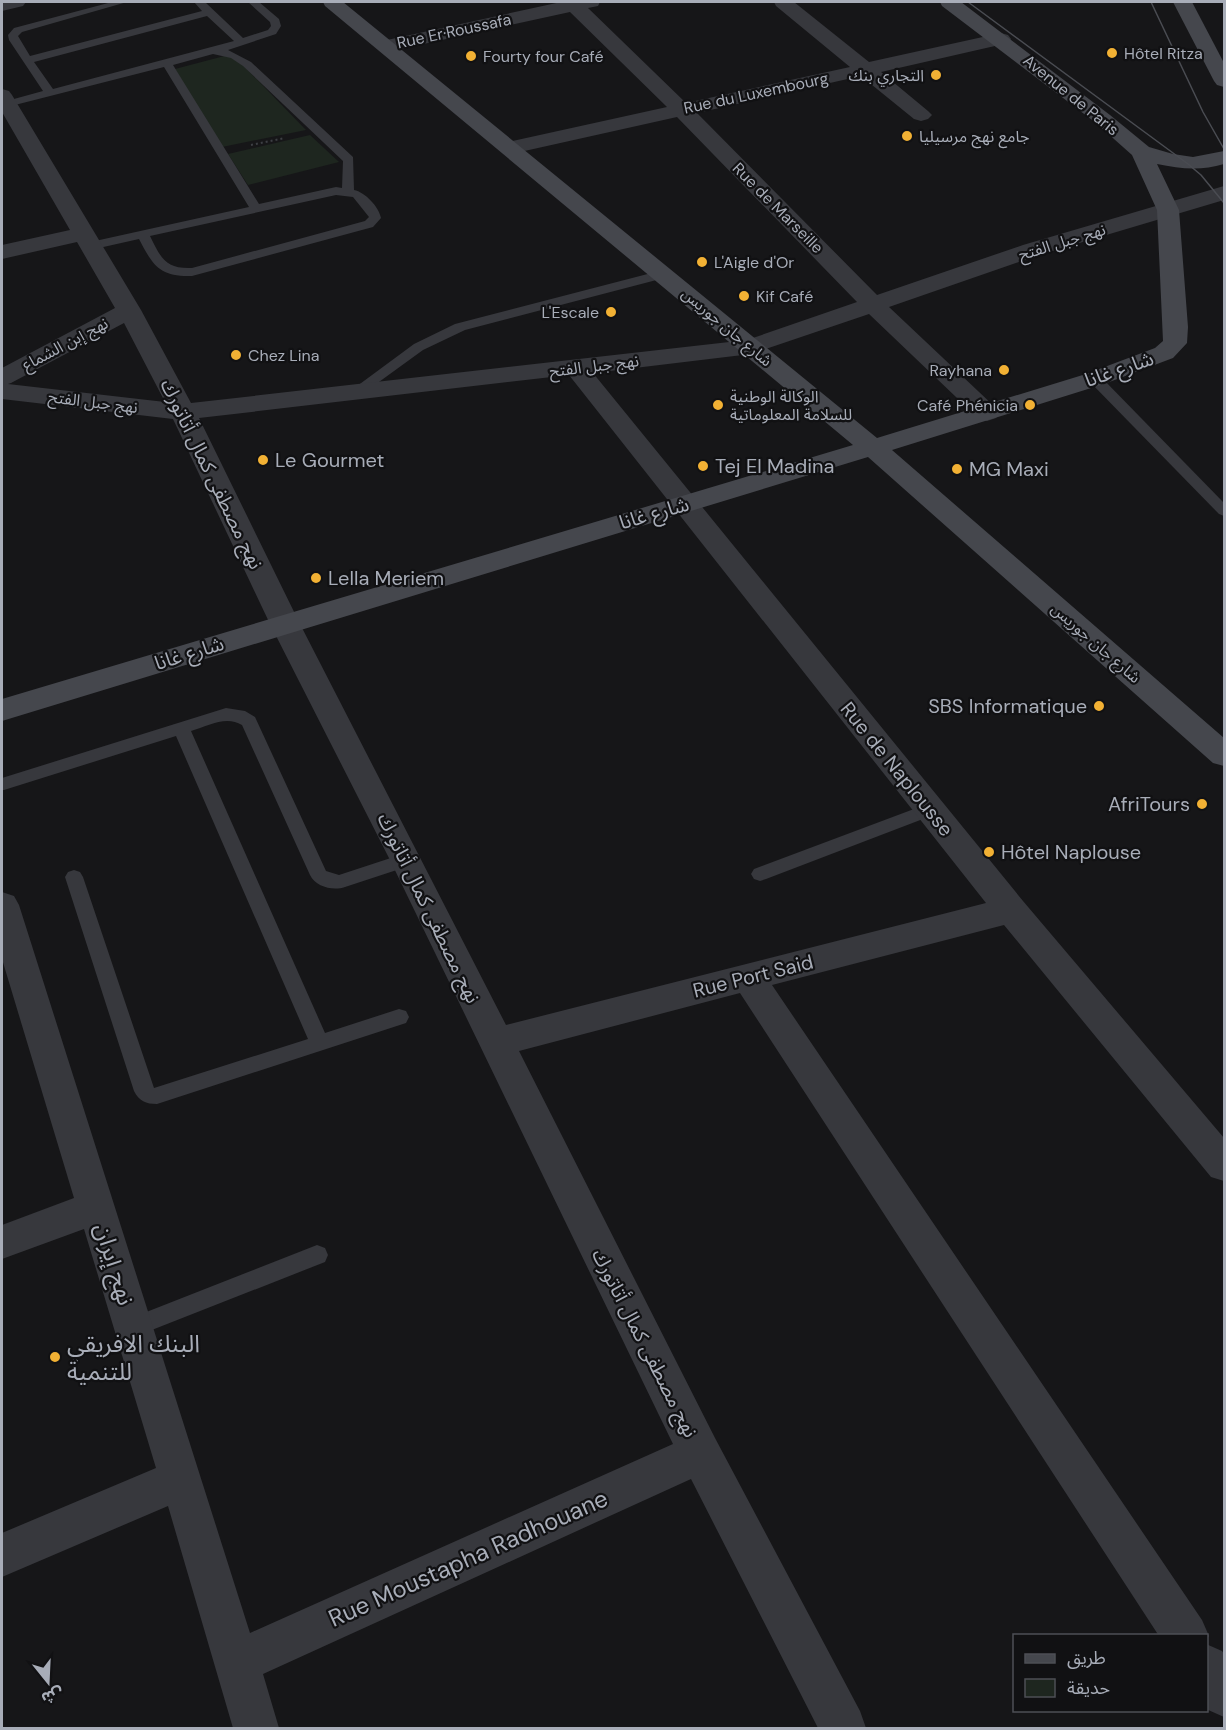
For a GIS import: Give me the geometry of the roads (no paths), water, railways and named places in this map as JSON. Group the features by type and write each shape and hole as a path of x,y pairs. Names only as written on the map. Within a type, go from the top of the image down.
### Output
{"main road":[{"name":"شارع جان جوريس","path":"332,2 873,447 1224,755"},
{"name":"Avenue de Paris","path":"949,2 1001,39 1141,152 1168,210"},
{"path":"1182,2 1224,81"},
{"path":"1141,152 1188,164 1213,161 1224,157"},
{"name":"شارع غانا","path":"2,710 987,413 1095,379 1164,353 1175,343 1176,327 1168,210"}],"street":[{"path":"2,5 16,2"},
{"path":"783,2 921,116"},
{"name":"Rue Er·Roussafa","path":"387,46 578,3"},
{"name":"Rue de Marseille","path":"578,3 872,304 987,413"},
{"name":"Rue du Luxembourg","path":"511,148 1001,39"},
{"name":"نهج مصطفى كمال أتاتورك","path":"4,100 129,310 183,411 285,624 406,860 700,1453 843,1728"},
{"name":"نهج جبل الفتح","path":"2,391 183,411 751,347 1031,250 1224,193"},
{"path":"2,252 87,240"},
{"name":"نهج إبن الشماع","path":"2,378 129,310"},
{"name":"Rue de Naplousse","path":"576,368 1011,910 1224,1166"},
{"name":"نهج إيران","path":"2,905 256,1728"},
{"name":"Rue Port Said","path":"495,1042 1011,910"},
{"path":"748,977 1185,1634"},
{"path":"2,1242 97,1207"},
{"name":"Rue Moustapha Radhouane","path":"236,1663 700,1453"},
{"path":"2,1555 181,1479"},
{"path":"1208,1670 1224,1694"}],"lane":[{"path":"50,93 14,40 13,35 18,30 123,2"},
{"path":"199,2 241,42"},
{"path":"4,100 50,93 213,51 272,32 276,26 275,21 253,2"},
{"path":"28,60 210,12"},
{"path":"213,51 228,51 238,55 349,160 348,191"},
{"path":"167,63 256,209"},
{"path":"87,240 143,234 336,191 357,194 374,213 375,218 369,224 192,272 177,274 165,271 143,234"},
{"path":"356,392 412,350 435,336 460,327 663,274"},
{"path":"1095,379 1224,511"},
{"path":"4,784 226,714 239,715 249,721 319,875 327,880 349,880 406,860"},
{"path":"182,729 319,1042"},
{"path":"760,874 930,809"},
{"path":"74,877 144,1091 150,1096 157,1096 399,1017"},
{"path":"134,1327 317,1255"}],"tram line":[{"path":"968,2 1188,164 1201,175 1224,203"},
{"path":"1151,2 1203,112 1224,149"}],"place":[{"name":"Hôtel Ritza","path":"1112,53"},
{"name":"Fourty four Café","path":"471,56"},
{"name":"التجاري بنك","path":"936,75"},
{"name":"جامع نهج مرسيليا","path":"907,136"},
{"name":"L'Aigle d'Or","path":"702,262"},
{"name":"Kif Café","path":"744,296"},
{"name":"L'Escale","path":"611,312"},
{"name":"Chez Lina","path":"236,355"},
{"name":"Rayhana","path":"1004,370"},
{"name":"الوكالة الوطنية للسلامة المعلوماتية","path":"718,405"},
{"name":"Café Phénicia","path":"1030,405"},
{"name":"Le Gourmet","path":"263,460"},
{"name":"Tej El Madina","path":"703,466"},
{"name":"MG Maxi","path":"957,469"},
{"name":"Lella Meriem","path":"316,578"},
{"name":"SBS Informatique","path":"1099,706"},
{"name":"AfriTours","path":"1202,804"},
{"name":"Hôtel Naplouse","path":"989,852"},
{"name":"البنك الافريقي للتنمية","path":"55,1357"}]}
